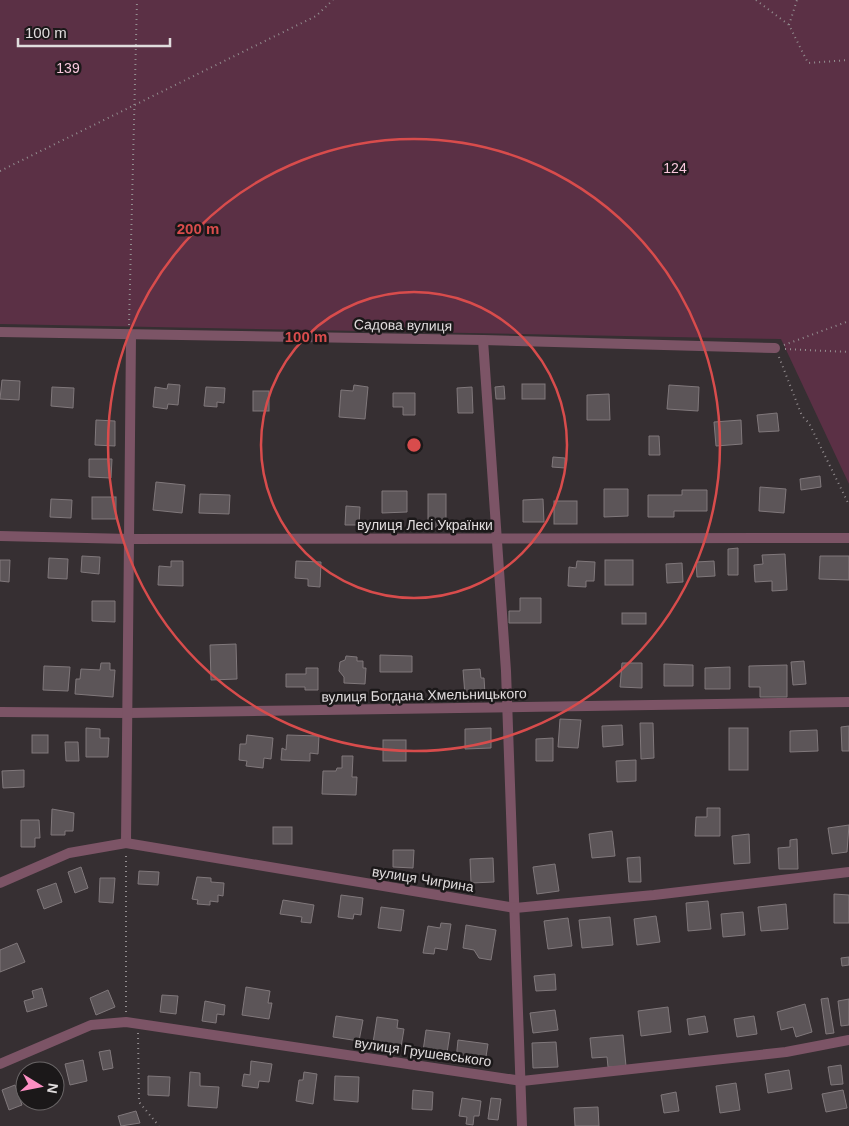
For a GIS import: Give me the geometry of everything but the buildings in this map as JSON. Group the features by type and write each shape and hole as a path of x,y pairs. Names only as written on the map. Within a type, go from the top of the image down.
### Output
{"street":[{"name":"Садова вулиця","path":"0,332 131,336 483,340 775,348"},
{"path":"126,843 131,336"},
{"path":"483,340 508,708 522,1081 522,1126"},
{"name":"вулиця Лесі Українки","path":"0,536 130,539 849,538"},
{"name":"вулиця Богдана Хмельницького","path":"0,712 128,713 849,702"},
{"name":"вулиця Чигрина","path":"0,883 69,853 126,843 516,908 664,894 849,872"},
{"name":"вулиця Грушевського","path":"0,1064 91,1025 126,1022 522,1081 786,1052 849,1040"}],"path":[{"path":"131,336 128,326 137,0"},
{"path":"0,171 316,16 333,0"},
{"path":"756,0 789,25 808,63 849,60"},
{"path":"789,25 797,0"},
{"path":"775,348 849,321"},
{"path":"775,348 849,352"},
{"path":"775,348 802,416 809,423 849,505"},
{"path":"126,843 126,1022"},
{"path":"138,1024 139,1102 159,1126"}],"green space":[{"name":"124","path":"0,0 849,0 849,484 781,339 0,324"}],"park label":[{"name":"139","path":"68,68"}]}
